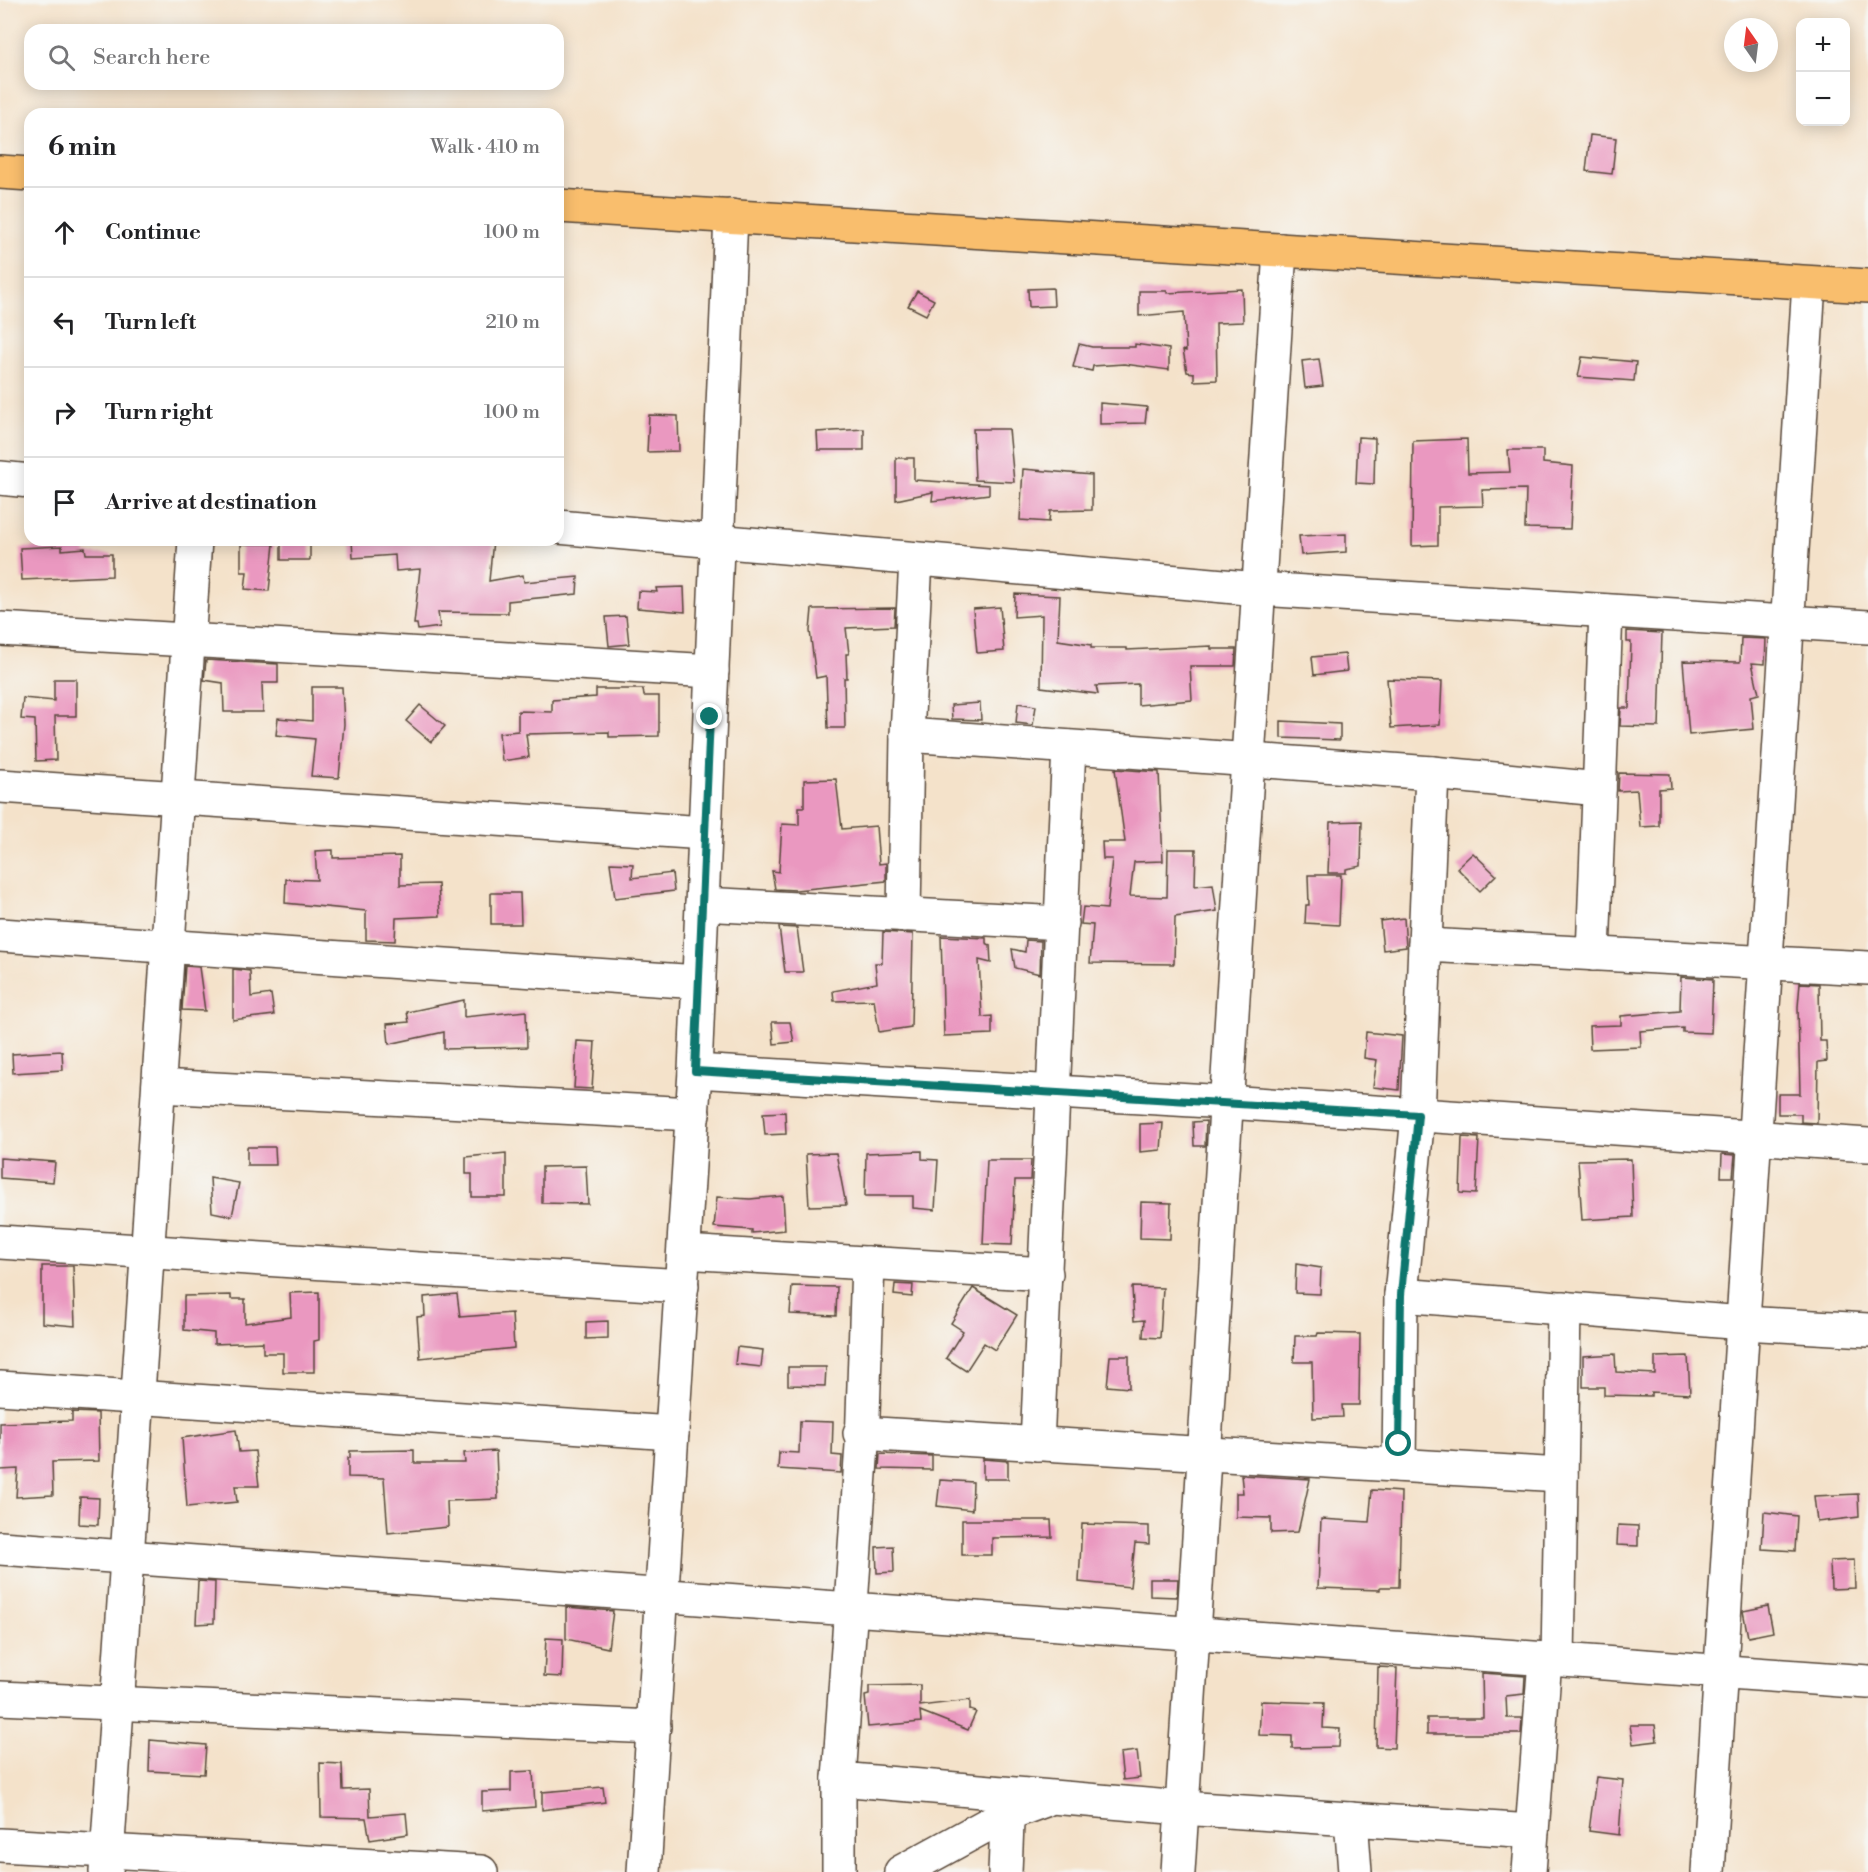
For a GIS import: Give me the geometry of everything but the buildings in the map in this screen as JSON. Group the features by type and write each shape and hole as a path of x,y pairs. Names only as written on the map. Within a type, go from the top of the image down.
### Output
{"main road":[{"path":"0,172 24,174"},
{"path":"564,206 1868,286"}],"street":[{"path":"644,1872 693,1114 731,216"},
{"path":"1178,1872 1280,250"},
{"path":"1708,1872 1809,283"},
{"path":"0,478 24,480"},
{"path":"564,528 1258,590 1868,627"},
{"path":"107,1862 195,546"},
{"path":"904,915 907,735 916,559"},
{"path":"1593,954 1606,611"},
{"path":"0,630 712,671"},
{"path":"907,735 1432,773 1599,789"},
{"path":"1037,1444 1069,747"},
{"path":"1399,1465 1401,1295 1418,1115 1432,773"},
{"path":"0,786 705,833"},
{"path":"702,904 1062,923"},
{"path":"0,935 699,982"},
{"path":"1425,945 1868,968"},
{"path":"695,1071 1226,1102 1868,1145"},
{"path":"159,1086 693,1114"},
{"path":"0,1242 681,1286"},
{"path":"684,1252 1046,1274"},
{"path":"839,1872 839,1779 861,1433 867,1263"},
{"path":"1401,1295 1743,1323 1868,1330"},
{"path":"1528,1872 1552,1660 1561,1475 1563,1308"},
{"path":"0,1388 672,1433"},
{"path":"861,1433 1561,1475"},
{"path":"0,1548 1868,1682"},
{"path":"0,1698 654,1727"},
{"path":"839,1779 1008,1804 1052,1797 1532,1831"},
{"path":"901,1872 1008,1804"},
{"path":"1005,1872 1008,1804"},
{"path":"1351,1819 1355,1872"},
{"path":"0,1845 107,1862 481,1872"}],"route":[{"path":"710,717 695,1071 1418,1115 1401,1295 1399,1444"}]}
